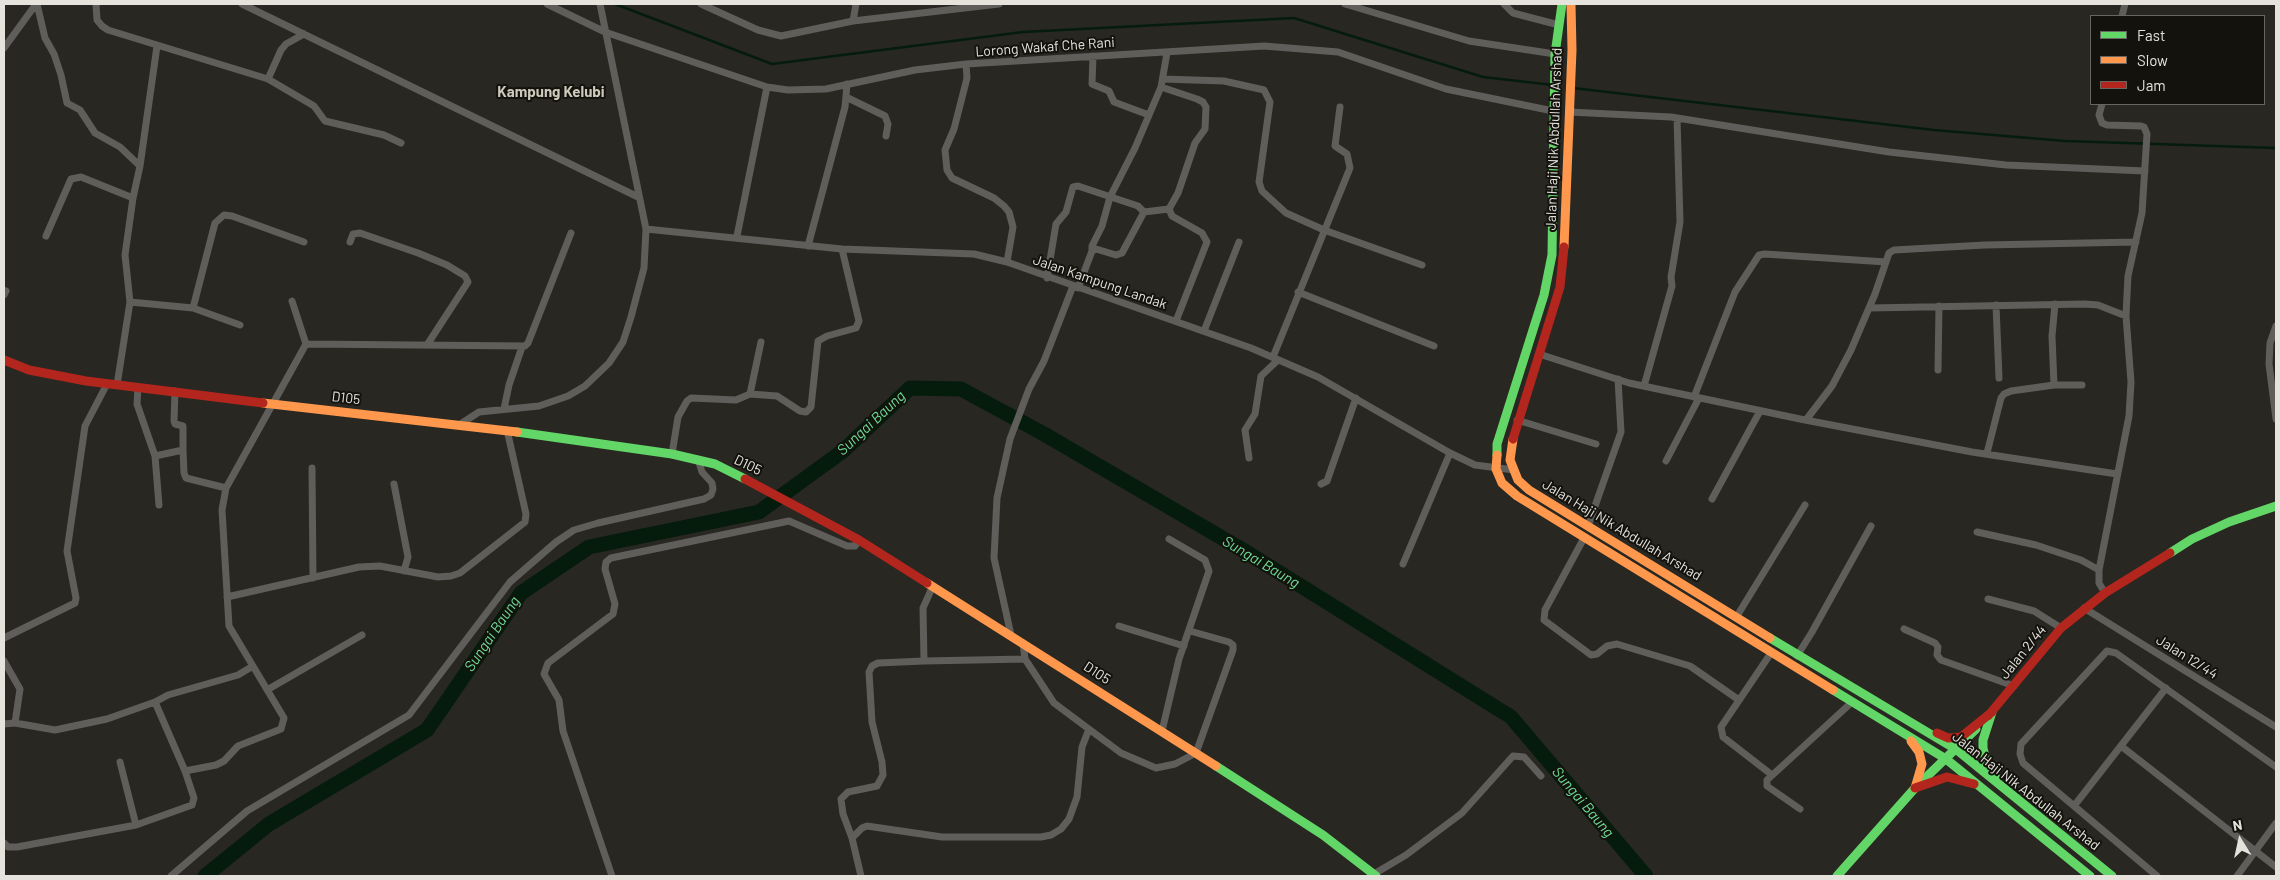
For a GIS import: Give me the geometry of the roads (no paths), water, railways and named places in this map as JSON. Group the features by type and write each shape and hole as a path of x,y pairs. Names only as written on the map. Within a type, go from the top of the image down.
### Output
{"main road":[{"name":"Jalan Haji Nik Abdullah Arshad","path":"1562,4 1555,57 1552,255 1549,276 1496,444 1496,469 1502,484 1517,496 1584,538 1851,703 1946,759 2090,876"},
{"name":"Jalan Haji Nik Abdullah Arshad","path":"1570,4 1571,61 1563,268 1560,287 1517,420 1511,446 1510,460 1518,480 1529,490 1737,616 1797,656 1956,750 2112,876"},
{"name":"D105","path":"4,360 29,370 54,376 271,404 507,430 672,454 715,464 763,487 859,540 932,588 1024,643 1323,835 1375,875"},
{"name":"Jalan 2/44","path":"1837,876 1915,788 1956,750 1992,712 2061,628 2084,608 2192,539 2229,522 2276,506"},
{"path":"1913,724 1955,738 1966,735 1992,712"},
{"path":"1992,712 1983,740 1984,756 1987,765 2005,789"},
{"path":"1908,737 1919,752 1922,764 1915,788"},
{"path":"1915,788 1947,777 1954,777 1984,788"}],"street":[{"path":"4,48 36,4"},
{"path":"36,4 45,38 54,54 61,75 67,103 80,110 95,133 120,147 140,166"},
{"path":"96,4 97,20 102,26 157,46 268,79 314,106 325,121 384,134 401,143"},
{"path":"242,4 638,197"},
{"name":"Lorong Wakaf Che Rani","path":"548,4 605,32 767,86 788,90 826,89 915,70 966,64 1264,46 1338,52 1446,89 1553,111"},
{"path":"460,425 479,412 539,406 568,396 585,386 609,363 622,342 631,317 644,268 646,229 600,4"},
{"path":"701,4 758,30 781,36 853,21 957,6 999,4"},
{"path":"853,21 856,4"},
{"path":"1345,4 1468,41 1555,57"},
{"path":"1504,4 1513,13 1559,25"},
{"path":"268,79 281,50 286,44 304,34"},
{"path":"4,638 71,607 75,603 76,598 67,551 85,426 112,384 130,302 125,254 157,46"},
{"path":"1011,635 994,558 997,498 1010,439 1029,391 1092,251 1092,246 1102,226 1110,197 1135,148 1149,115 1163,79 1167,53"},
{"path":"1093,56 1092,84 1109,91 1114,102 1149,115"},
{"path":"966,64 967,77 954,129 945,150 947,170 952,178 994,198 1009,212 1013,227 1007,262"},
{"path":"1163,79 1224,81 1264,90 1270,102 1260,186 1286,213 1324,230 1422,265"},
{"path":"808,246 846,97 847,84"},
{"path":"737,236 767,86"},
{"path":"1160,87 1197,99 1203,102 1206,108 1205,129 1195,143 1178,193 1169,209"},
{"path":"846,97 885,116 888,124 886,136"},
{"path":"2102,105 2100,115 2102,123 2107,125 2141,126 2147,134 2142,213 2128,276 2126,316 2130,398 2099,570 2099,583 2105,593"},
{"path":"1249,458 1245,430 1255,414 1261,376 1276,358 1298,292 1350,168 1347,154 1335,146 1340,107"},
{"path":"1569,112 1677,118 1926,156 2006,165 2145,167"},
{"path":"1644,386 1672,286 1671,277 1680,222 1677,118"},
{"path":"46,236 69,182 74,177 81,177 133,198"},
{"path":"1047,278 1056,224 1066,212 1072,188 1078,186 1138,206 1144,212"},
{"path":"1144,212 1169,209"},
{"path":"1169,209 1172,216 1202,233 1207,242 1176,322"},
{"path":"1092,251 1096,249 1116,255 1122,253 1144,212"},
{"path":"193,308 215,223 221,217 232,216 304,242"},
{"name":"Jalan Kampung Landak","path":"646,229 737,236 842,249 974,254 1007,262 1047,278 1204,331 1276,358 1318,377 1450,453 1475,465 1514,470"},
{"path":"350,242 353,234 360,233 418,253 447,265 466,276 468,282 428,344"},
{"path":"306,344 428,344 522,347 528,343 572,233"},
{"path":"1204,331 1239,242"},
{"path":"1806,420 1832,386 1869,308 1889,253 1898,248 2136,242"},
{"path":"672,454 678,417 686,401 692,398 736,400 750,394 777,396 800,412 806,412 810,407 818,342 827,336 856,328 859,321 842,249"},
{"path":"1666,461 1697,397 1735,292 1759,255 1886,262"},
{"path":"1298,292 1434,346"},
{"path":"185,772 224,762 238,746 281,729 284,718 229,626 222,519 226,488 271,404 280,394 306,344 292,301"},
{"path":"130,302 193,308 240,325"},
{"path":"1869,308 2055,304 2098,305 2126,316"},
{"path":"2054,385 2052,342 2055,304"},
{"path":"1996,305 1999,378"},
{"path":"1938,370 1939,306"},
{"path":"2276,326 2270,343 2269,364 2276,419"},
{"path":"750,394 761,342"},
{"path":"504,409 509,385 522,347"},
{"path":"1539,354 1644,386 1806,420 1972,452 2116,474"},
{"path":"1588,526 1621,432 1618,379"},
{"path":"1987,453 2001,398 2004,394 2012,391 2054,385 2082,385"},
{"path":"138,387 137,404 155,456 159,505"},
{"path":"175,391 174,420 175,424 183,426 184,473 186,478 226,488"},
{"path":"1321,484 1327,481 1356,398"},
{"path":"1712,499 1760,410"},
{"path":"1517,420 1596,444"},
{"path":"227,597 359,567 380,566 438,577 460,573 525,522 526,514 507,430"},
{"path":"155,456 183,450"},
{"path":"1403,564 1450,453"},
{"path":"171,876 247,811 409,715 510,582 556,542 574,530 704,499 711,495 712,483 702,472 698,459"},
{"path":"312,468 312,578"},
{"path":"394,484 408,557 404,571"},
{"path":"1737,616 1805,504"},
{"path":"612,876 563,731 559,700 544,674 548,663 612,614 615,604 605,569 606,562 611,558 787,521 847,546 855,546 859,540"},
{"path":"1797,656 1870,526"},
{"path":"1977,532 2036,545 2081,560 2099,570"},
{"path":"1584,538 1545,610 1544,620 1592,655 1597,654 1608,646 1617,644 1690,666 1739,700"},
{"path":"1162,731 1184,646 1209,571 1205,560 1169,539"},
{"path":"924,661 923,608 932,588"},
{"path":"1988,599 2034,610 2061,628"},
{"name":"Jalan 12/44","path":"2084,608 2276,727"},
{"path":"1119,626 1184,646"},
{"path":"1904,629 1935,643 1938,647 1936,655 1941,660 2014,686"},
{"path":"1024,643 1025,659 1054,702 1121,753 1156,768 1175,764 1196,753 1233,648 1231,643 1226,640 1190,631"},
{"path":"267,690 362,635"},
{"path":"2157,876 2023,763 2020,754 2022,744 2107,652 2116,653 2276,767"},
{"path":"1771,653 1721,727 1723,737 1772,775"},
{"path":"860,876 852,838 843,814 842,796 848,792 877,786 883,776 882,762 872,722 870,669 878,663 1025,659"},
{"path":"4,661 20,689 15,723"},
{"path":"4,724 15,723 55,730 107,720 168,696 238,675 253,666"},
{"path":"2074,806 2166,688"},
{"path":"4,843 8,847 17,847 136,825 194,803 185,772 155,702"},
{"path":"1800,809 1767,786 1767,780 1851,703"},
{"path":"852,838 862,828 867,826 942,837 1042,837 1051,835 1061,830 1069,819 1077,797 1082,747 1089,729"},
{"path":"2120,746 2276,867"},
{"path":"1375,875 1406,855 1462,813 1513,756 1524,757 1541,776"},
{"path":"120,762 136,825"},
{"path":"2237,876 2276,823"}],"waterway":[{"path":"615,4 772,64 1023,32 1294,18 1483,77 1553,85"},
{"path":"1573,88 1934,130 2065,141 2276,148"},
{"name":"Sungai Baung","path":"205,876 269,824 427,730 521,593 589,547 759,512 843,451 910,388 961,389 1044,434 1248,553 1511,717 1646,876"}],"district":[{"name":"Kampung Kelubi","path":"551,92"}]}
